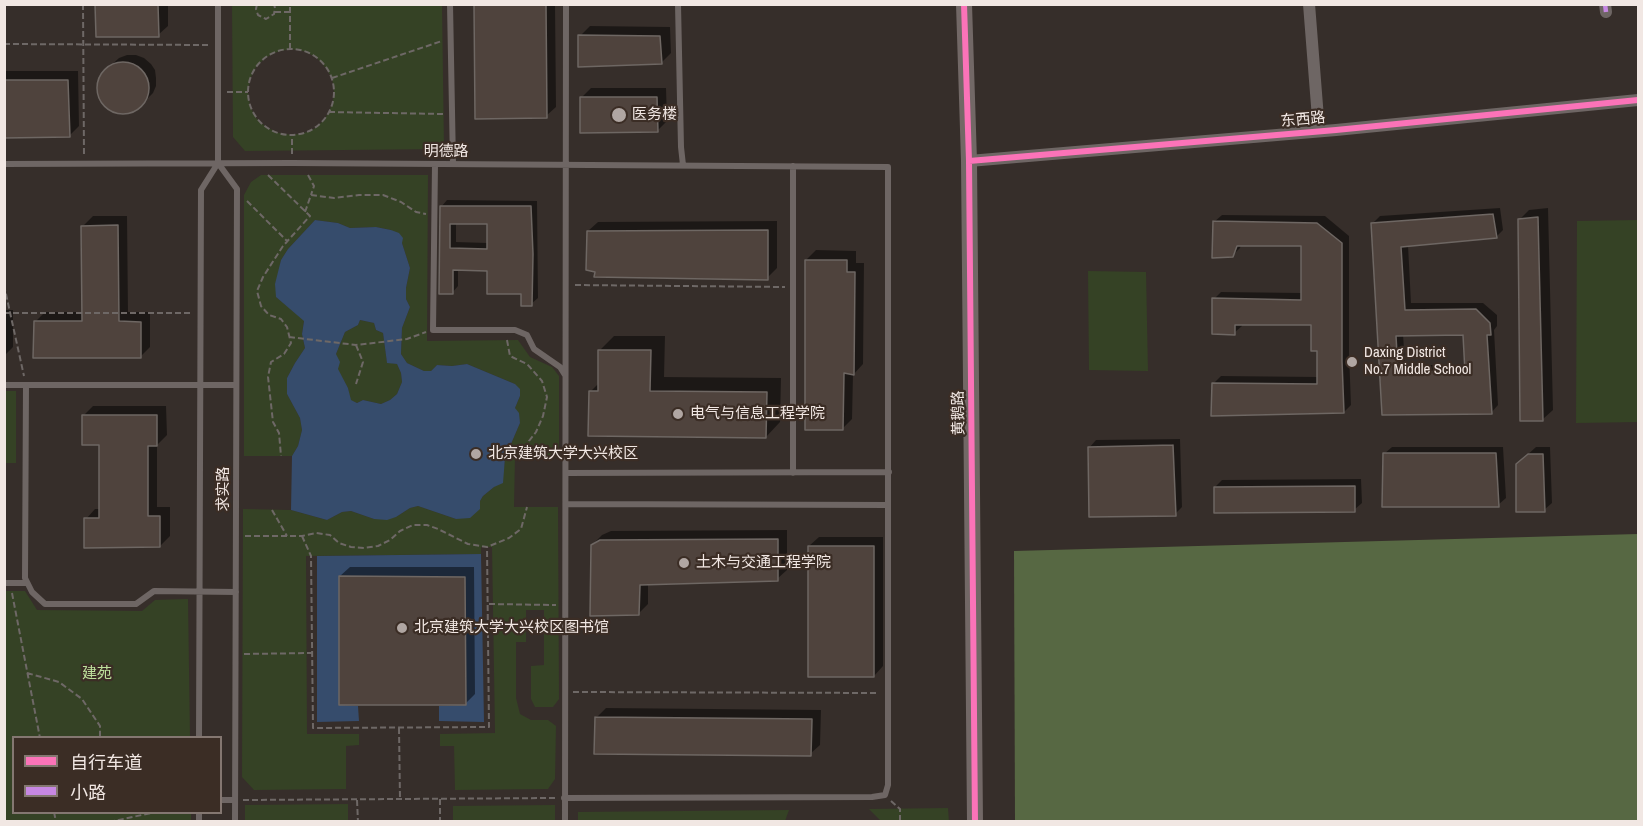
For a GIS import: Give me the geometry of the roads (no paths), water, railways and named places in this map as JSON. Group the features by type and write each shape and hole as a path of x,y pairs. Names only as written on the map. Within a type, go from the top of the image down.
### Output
{"street":[{"name":"黄鹅路","path":"964,4 969,161 975,822"},
{"path":"1310,4 1319,131"},
{"name":"东西路","path":"969,161 1319,131 1638,100"}],"lane":[{"path":"218,4 218,163"},
{"path":"450,4 453,164"},
{"path":"565,822 566,4"},
{"path":"678,4 683,165"},
{"name":"求实路","path":"199,736 201,190 218,163 237,189 235,822"},
{"name":"明德路","path":"4,164 292,163 888,167 889,472"},
{"path":"435,164 433,330 515,330 527,335 534,349 561,367 566,377"},
{"path":"793,166 793,473"},
{"path":"4,385 236,385"},
{"path":"26,385 25,578 32,592 45,603 136,603 154,591 236,592"},
{"path":"564,798 860,797 885,795 888,784 889,472 566,473"},
{"path":"566,504 888,505"},
{"path":"7,584 27,584"},
{"path":"222,800 235,800"}],"water":[{"path":"315,220 338,223 350,228 376,227 399,233 403,238 402,243 410,268 406,299 410,307 402,328 401,354 407,363 424,371 431,371 437,365 467,364 515,384 520,389 515,408 519,413 520,423 505,458 503,483 483,496 480,509 470,518 456,519 418,506 387,520 374,519 351,511 342,512 327,520 291,510 292,456 298,446 302,430 300,418 287,394 287,378 305,348 302,334 304,321 276,297 275,284 281,260","holes":["360,320 374,323 376,330 383,333 387,363 397,364 402,382 397,394 390,400 381,404 363,400 357,403 351,400 348,388 338,369 340,362 336,354 345,332 358,325"]},
{"path":"481,554 484,722 439,721 439,706 466,705 465,577 339,576 339,705 358,706 359,721 317,722 317,556"}],"place":[{"name":"医务楼","path":"619,115"},
{"name":"Daxing District No.7 Middle School","path":"1352,362"},
{"name":"电气与信息工程学院","path":"678,414"},
{"name":"北京建筑大学大兴校区","path":"476,454"},
{"name":"土木与交通工程学院","path":"684,563"},
{"name":"北京建筑大学大兴校区图书馆","path":"402,628"}],"park label":[{"name":"建苑","path":"97,674"}]}
